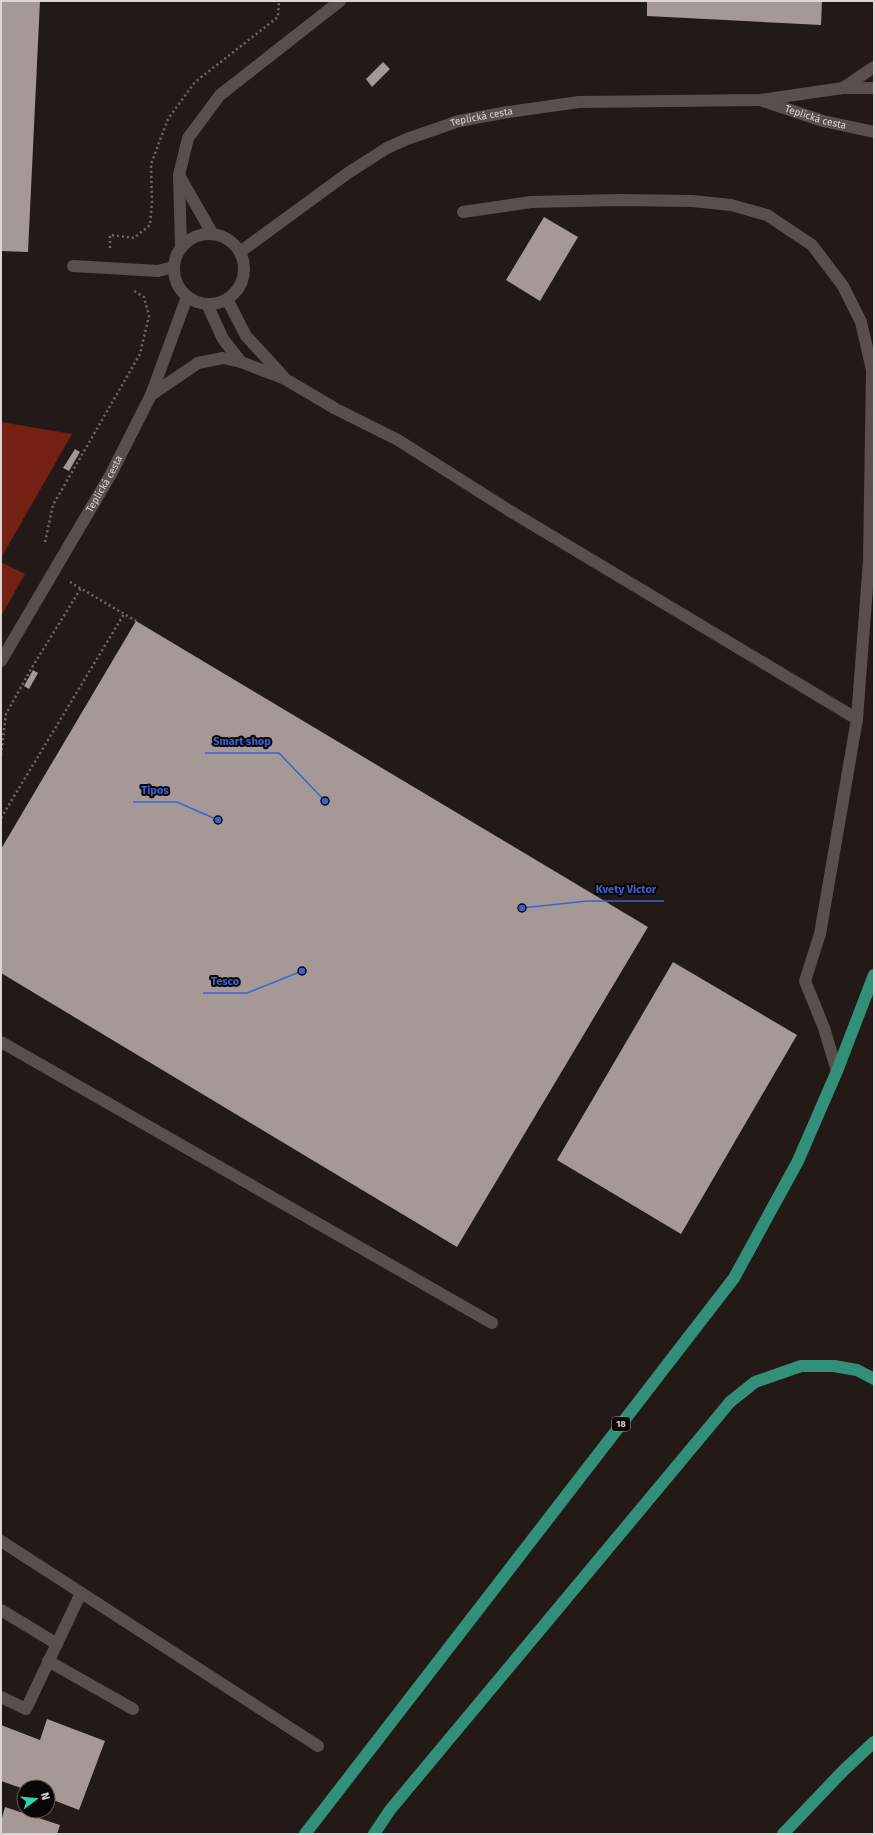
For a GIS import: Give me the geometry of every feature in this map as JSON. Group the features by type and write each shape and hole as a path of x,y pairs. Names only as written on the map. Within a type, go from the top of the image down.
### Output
{"main road":[{"name":"18","path":"305,1834 734,1278 798,1161 837,1071 874,975"},
{"path":"374,1834 395,1804 730,1402 754,1382 801,1366 834,1366 857,1370 874,1379"},
{"path":"783,1834 874,1742"}],"street":[{"path":"181,247 179,176 188,138 220,95 339,1"},
{"name":"Teplická cesta","path":"843,88 874,67"},
{"name":"Teplická cesta","path":"240,252 348,173 387,148 407,138 459,122 508,112 579,102 760,100 843,88 874,88"},
{"name":"Teplická cesta","path":"760,100 823,120 873,133"},
{"path":"179,176 212,233"},
{"path":"463,212 531,202 619,200 700,202 731,205 767,214 812,245 844,286 861,322 872,370 869,560 857,720 820,934 805,981 824,1028 837,1071"},
{"path":"212,233 223,236 233,243 240,252 244,273 241,283 235,292 227,299 218,303 207,304 197,302 187,297 179,289 174,278 173,267 181,247 189,239 200,234 212,233"},
{"path":"74,266 158,271 173,267"},
{"name":"Teplická cesta","path":"1,661 110,474 151,394 187,297"},
{"path":"227,299 246,336 285,379"},
{"path":"207,304 223,340 241,362"},
{"path":"151,394 198,363 223,358 241,362 285,379 336,409 398,440 510,511 857,720"},
{"path":"1,1042 492,1323"},
{"path":"1,1541 318,1746"},
{"path":"1,1697 26,1709 81,1592"},
{"path":"1,1610 57,1644"},
{"path":"48,1661 132,1709"}],"path":[{"path":"111,268 110,235 134,238 150,224 152,202 151,164 168,119 195,82 278,17 279,1"},
{"path":"44,549 53,505 140,354 150,316 144,297 129,288"},
{"path":"54,572 136,621"},
{"path":"1,755 6,714 31,669 82,588"},
{"path":"1,818 124,614"}],"shaded area":[{"path":"1,422 72,434 1,558"},
{"path":"1,562 25,574 1,616"}],"building":[{"path":"1,1 40,1 28,252 1,251"},
{"path":"647,1 822,1 821,25 647,16"},
{"path":"383,62 390,69 372,87 366,79"},
{"path":"544,217 578,237 540,301 506,280"},
{"path":"75,449 80,452 69,471 63,468"},
{"path":"136,621 648,927 457,1247 1,973 1,849"},
{"path":"33,670 38,673 29,689 24,686"},
{"path":"673,962 797,1035 681,1234 557,1160"},
{"path":"47,1719 105,1741 79,1810 56,1801 56,1779 16,1779 16,1786 1,1781 1,1725 40,1740"},
{"path":"5,1807 16,1811 16,1819 42,1819 60,1825 57,1834 1,1834 1,1821"}],"place":[{"name":"Smart shop","path":"325,801"},
{"name":"Tipos","path":"218,820"},
{"name":"Kvety Victor","path":"522,908"},
{"name":"Tesco","path":"302,971"}]}
